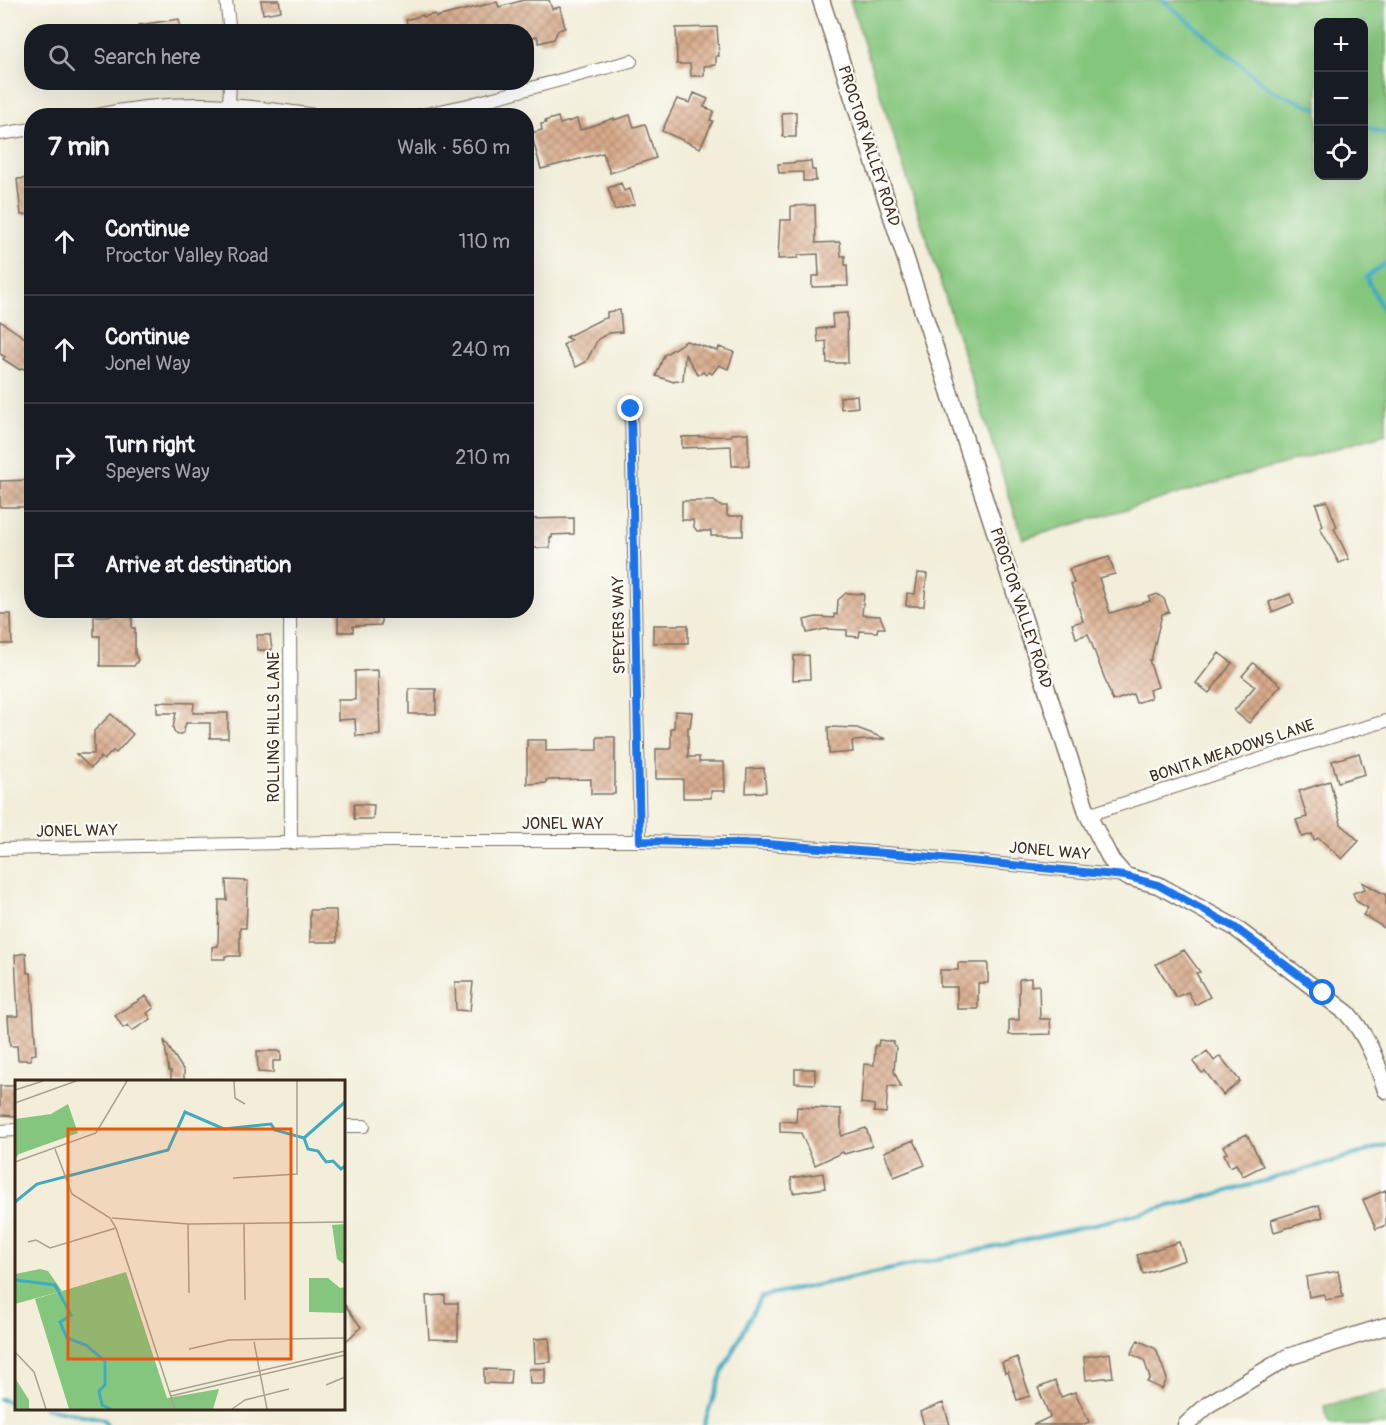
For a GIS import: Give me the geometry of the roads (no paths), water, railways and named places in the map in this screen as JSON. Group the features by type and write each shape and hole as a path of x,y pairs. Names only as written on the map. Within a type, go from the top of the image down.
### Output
{"street":[{"path":"226,0 229,24"},
{"name":"PROCTOR VALLEY ROAD","path":"821,0 1088,815 1111,860 1125,876"},
{"path":"534,87 631,61"},
{"path":"229,105 230,90"},
{"path":"454,108 524,90"},
{"path":"140,108 159,105 229,105 255,108"},
{"path":"0,134 24,130"},
{"name":"SPEYERS WAY","path":"631,409 640,841"},
{"name":"ROLLING HILLS LANE","path":"290,618 291,843"},
{"name":"BONITA MEADOWS LANE","path":"1088,815 1300,746 1386,722"},
{"name":"JONEL WAY","path":"0,849 291,843 640,841 768,844 1125,876"},
{"path":"1125,876 1158,885 1234,927 1331,1000 1359,1027 1375,1056 1386,1090"},
{"path":"345,1126 364,1126"},
{"path":"0,1131 15,1130"},
{"path":"1186,1425 1209,1404 1288,1357 1386,1326"}],"waterway":[{"path":"1163,0 1271,90 1314,107"},
{"path":"1368,127 1386,134"},
{"path":"1386,263 1366,277 1386,316"},
{"path":"704,1425 722,1372 761,1297 1154,1210 1386,1145"},
{"path":"0,1399 15,1404"},
{"path":"56,1410 104,1419 107,1425"}]}
